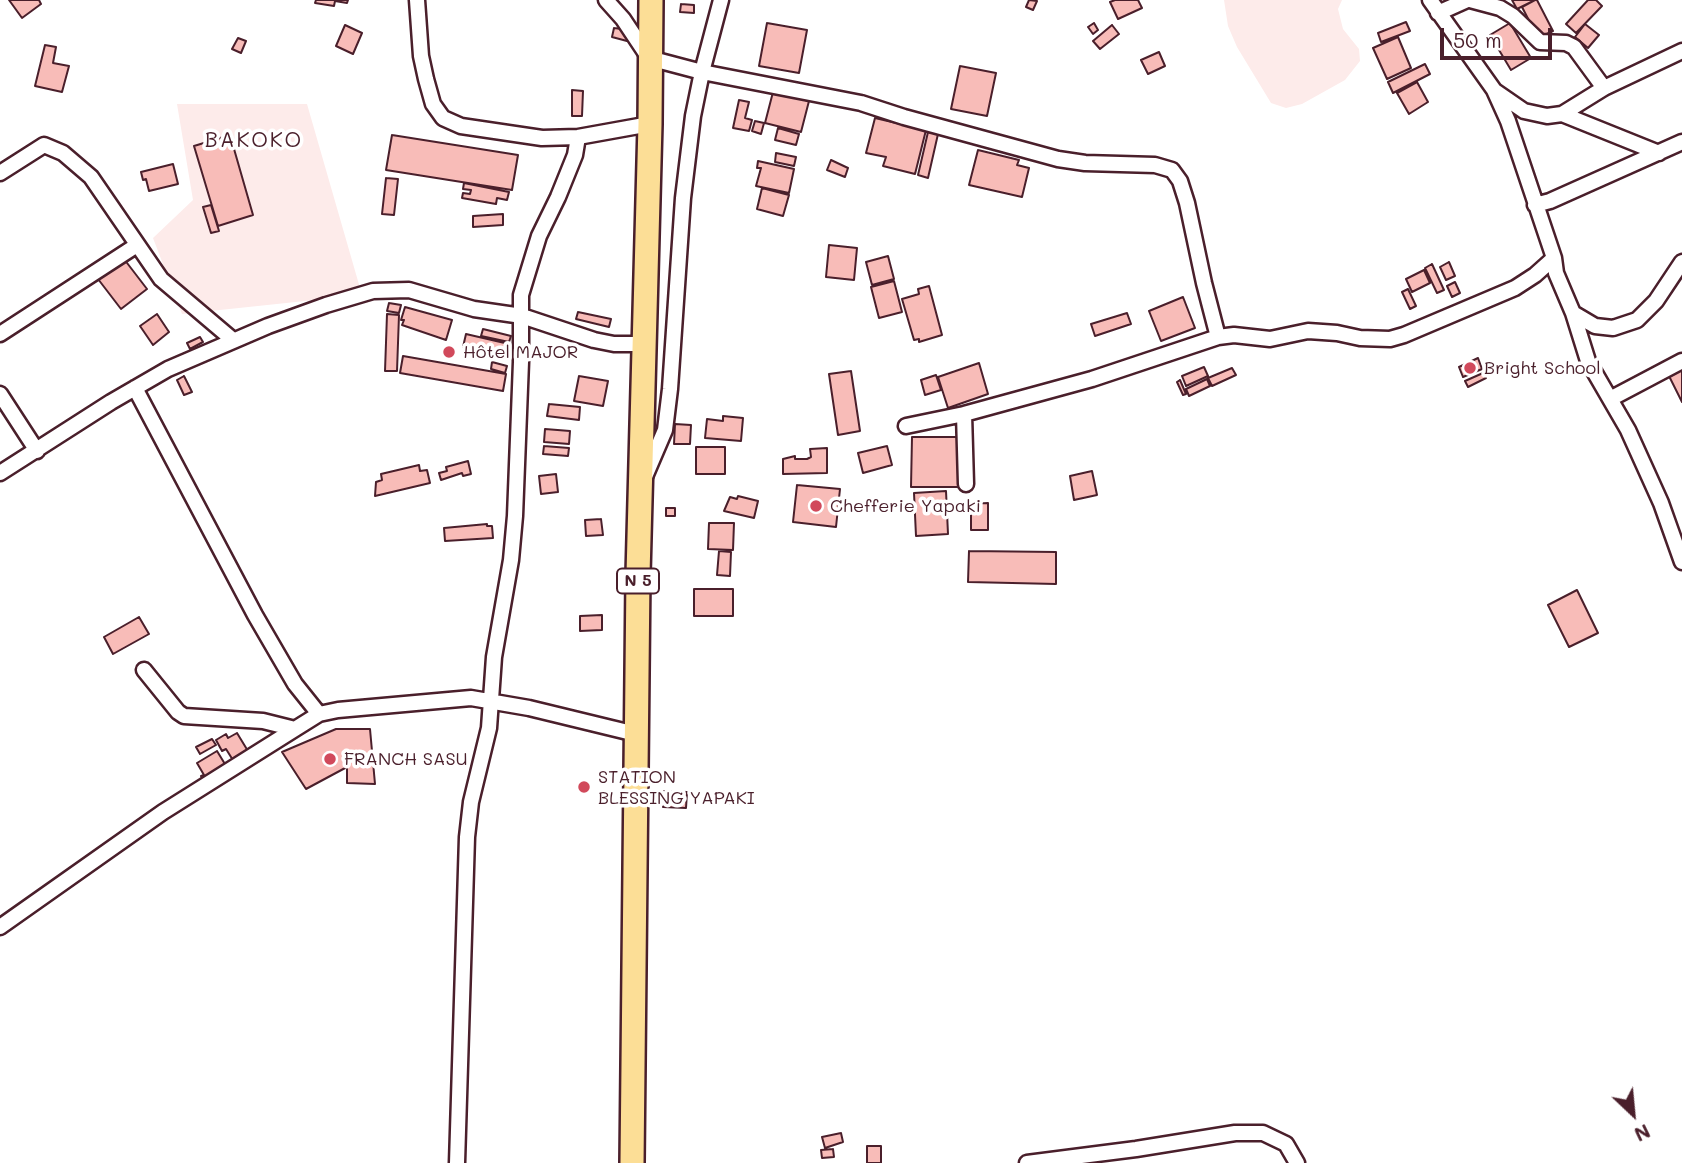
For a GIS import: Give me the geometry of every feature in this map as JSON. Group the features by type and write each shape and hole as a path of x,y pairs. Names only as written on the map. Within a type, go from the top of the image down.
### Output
{"highway":[{"name":"N 5","path":"632,1163 636,734 651,0"}],"street":[{"path":"417,0 421,56 426,79 433,104 443,118 461,126 542,138 578,137 650,124"},
{"path":"606,0 623,19 649,58 702,72 861,103 1058,159 1085,163 1155,165 1171,170 1180,181 1187,203 1203,283 1219,337"},
{"path":"641,486 665,430 683,198 693,117 721,0"},
{"path":"1430,0 1494,90 1523,162 1554,258 1556,273 1573,313 1588,361 1634,442 1678,540 1682,562"},
{"path":"1438,13 1469,0 1507,12 1540,42 1566,43 1574,47 1604,88"},
{"path":"1494,90 1524,111 1547,116 1562,114 1604,88 1682,51"},
{"path":"1562,114 1659,153"},
{"path":"457,1163 467,837 471,802 489,728 494,657 511,561 515,516 521,295 542,227 575,155 578,137"},
{"path":"1535,205 1550,201 1682,142"},
{"path":"0,173 44,145 63,153 90,177 161,279 233,340"},
{"path":"0,334 137,245"},
{"path":"906,426 964,414 1093,379 1219,337 1234,335 1270,339 1308,331 1360,338 1397,337 1515,288 1554,258"},
{"path":"1573,313 1595,326 1613,328 1637,320 1656,301 1682,262"},
{"path":"0,473 168,369 326,304 373,291 408,290 474,309 522,316 594,340 644,345"},
{"path":"1610,400 1682,361"},
{"path":"135,388 255,615 295,684 319,714"},
{"path":"0,394 37,451"},
{"path":"964,414 966,484"},
{"path":"144,670 184,716 263,720 295,729"},
{"path":"0,927 163,812 319,714 471,698 492,700 636,734"},
{"path":"1029,1163 1235,1133 1263,1133 1286,1144 1297,1163"}],"shaded area":[{"path":"1224,0 1342,0 1338,9 1343,29 1359,49 1360,61 1345,80 1302,104 1286,108 1271,103 1237,47 1228,26"},
{"path":"177,104 307,104 362,295 182,314 153,238 193,200"}],"building":[{"path":"9,0 39,0 41,4 22,18"},
{"path":"316,0 348,0 347,3 335,1 334,6 315,3"},
{"path":"1029,0 1037,1 1033,10 1026,7"},
{"path":"1138,0 1142,8 1118,19 1110,2"},
{"path":"1512,0 1535,0 1517,9"},
{"path":"1535,0 1553,31 1538,38 1522,7"},
{"path":"1588,0 1596,0 1602,6 1576,33 1566,24"},
{"path":"681,4 694,5 694,13 680,12"},
{"path":"1406,22 1410,31 1381,42 1378,33"},
{"path":"767,23 807,30 799,73 759,66"},
{"path":"1094,23 1098,30 1093,34 1088,27"},
{"path":"1510,23 1531,58 1511,70 1490,35"},
{"path":"1585,24 1599,35 1588,48 1575,37"},
{"path":"345,25 362,33 353,54 336,46"},
{"path":"1112,25 1119,34 1100,49 1093,41"},
{"path":"614,28 630,30 627,41 612,37"},
{"path":"1398,37 1411,68 1387,79 1373,48"},
{"path":"238,38 246,41 241,53 232,49"},
{"path":"45,45 56,47 53,63 69,66 62,92 35,86"},
{"path":"1159,52 1165,66 1148,74 1141,60"},
{"path":"1425,64 1430,74 1393,93 1388,82"},
{"path":"960,66 996,73 987,116 951,109"},
{"path":"1417,82 1428,102 1409,114 1397,93"},
{"path":"572,90 583,91 582,116 572,116"},
{"path":"773,92 809,101 801,132 765,123"},
{"path":"739,100 749,102 745,118 752,120 749,131 733,128"},
{"path":"875,118 926,130 915,174 883,166 886,157 866,153"},
{"path":"755,121 764,123 761,134 752,131"},
{"path":"778,128 799,134 796,145 775,140"},
{"path":"928,132 938,134 928,178 918,175"},
{"path":"230,135 253,215 218,226 194,146"},
{"path":"392,135 518,155 512,190 386,170"},
{"path":"978,150 1019,160 1017,165 1029,168 1022,197 969,185"},
{"path":"776,153 796,157 794,166 775,162"},
{"path":"831,160 848,168 845,177 827,170"},
{"path":"758,161 794,169 789,193 756,186 761,168 757,168"},
{"path":"173,164 178,184 149,191 141,172"},
{"path":"386,178 398,179 394,215 382,214"},
{"path":"464,183 509,192 507,200 497,198 496,204 462,198 463,193 470,194 471,190 463,189"},
{"path":"762,188 789,195 783,216 757,209"},
{"path":"211,205 219,231 211,233 203,207"},
{"path":"503,214 503,225 473,227 473,216"},
{"path":"829,245 857,248 854,280 826,277"},
{"path":"888,256 894,279 872,285 866,262"},
{"path":"124,259 147,289 121,309 98,279"},
{"path":"1449,262 1455,276 1446,280 1440,267"},
{"path":"1432,264 1444,290 1437,293 1425,268"},
{"path":"1424,270 1430,283 1412,292 1406,279"},
{"path":"894,281 902,312 879,318 871,287"},
{"path":"1455,282 1460,293 1452,297 1447,286"},
{"path":"929,286 942,335 919,342 919,339 914,340 902,299 919,294 918,289"},
{"path":"1408,289 1416,306 1410,309 1402,292"},
{"path":"1183,297 1195,328 1161,341 1149,311"},
{"path":"389,303 401,305 399,313 387,311"},
{"path":"405,307 452,320 446,340 402,325"},
{"path":"578,312 611,319 609,327 576,319"},
{"path":"1127,313 1131,324 1095,336 1091,324"},
{"path":"157,314 169,332 153,345 140,326"},
{"path":"387,314 399,315 397,371 385,371"},
{"path":"483,329 511,336 509,342 481,336"},
{"path":"466,334 509,344 505,358 463,347"},
{"path":"200,337 203,342 190,349 187,343"},
{"path":"403,356 506,374 503,391 400,373"},
{"name":"Bright School","path":"1478,358 1482,369 1463,377 1459,367"},
{"path":"492,362 507,366 505,373 491,369"},
{"path":"979,363 988,394 948,408 938,377"},
{"path":"1204,367 1208,376 1186,386 1182,376"},
{"path":"1232,368 1236,375 1212,386 1208,378"},
{"path":"1682,370 1682,402 1669,376"},
{"path":"851,371 860,431 838,435 829,374"},
{"path":"1483,373 1486,378 1468,387 1465,381"},
{"path":"936,375 941,390 925,395 921,380"},
{"path":"184,376 192,392 184,395 177,380"},
{"path":"579,376 608,381 603,406 574,401"},
{"path":"1207,379 1210,386 1189,396 1186,389"},
{"path":"1180,380 1186,394 1183,395 1177,382"},
{"path":"549,404 580,407 579,420 547,416"},
{"path":"723,416 743,418 741,441 705,438 707,419 723,421"},
{"path":"675,424 691,425 690,444 674,444"},
{"path":"545,429 570,431 569,444 544,442"},
{"path":"912,437 958,437 958,487 911,487"},
{"path":"544,446 569,448 568,456 543,454"},
{"path":"887,446 892,465 863,473 858,453"},
{"path":"696,447 725,447 725,474 696,474"},
{"path":"827,448 827,473 783,474 783,459 795,456 795,459 807,459 811,457 810,449"},
{"path":"468,461 471,474 463,476 462,473 441,480 439,473 447,471 446,467"},
{"path":"419,465 420,471 427,470 430,483 375,496 376,482 382,480 381,474"},
{"path":"1092,471 1097,495 1074,500 1070,476"},
{"path":"556,474 558,492 541,494 539,476"},
{"name":"Chefferie Yapaki","path":"797,485 840,489 836,527 793,522"},
{"path":"946,491 948,534 916,536 914,493"},
{"path":"738,496 758,501 754,518 724,511 730,497 737,499"},
{"path":"988,503 988,530 971,530 971,504"},
{"path":"666,508 675,508 675,516 666,516"},
{"path":"601,519 603,535 586,536 585,520"},
{"path":"709,523 734,523 733,550 708,549"},
{"path":"487,524 492,526 493,538 445,541 444,528"},
{"path":"719,551 731,552 730,576 717,575"},
{"path":"969,551 1056,552 1056,584 968,582"},
{"path":"694,589 733,589 733,616 694,616"},
{"path":"1577,590 1598,633 1569,647 1548,605"},
{"path":"602,615 602,630 580,631 580,616"},
{"path":"139,617 149,634 113,654 104,637"},
{"name":"FRANCH SASU","path":"336,729 370,729 375,784 347,783 347,767 306,789 282,752"},
{"path":"237,733 251,756 236,765 226,749 222,751 216,740 226,734 228,738"},
{"path":"212,739 216,745 200,754 196,747"},
{"path":"217,751 228,769 205,783 197,763"},
{"path":"664,791 687,792 686,808 663,807"},
{"path":"724,794 738,795 738,804 724,804"},
{"path":"841,1133 843,1142 825,1148 822,1137"},
{"path":"867,1146 881,1146 881,1163 867,1163"},
{"path":"833,1149 834,1157 822,1158 821,1150"}],"place":[{"name":"Hôtel MAJOR","path":"449,352"},
{"name":"Bright School","path":"1470,368"},
{"name":"Chefferie Yapaki","path":"816,506"},
{"name":"FRANCH SASU","path":"330,759"},
{"name":"STATION BLESSING YAPAKI","path":"584,787"}],"district":[{"name":"BAKOKO","path":"254,141"}]}
